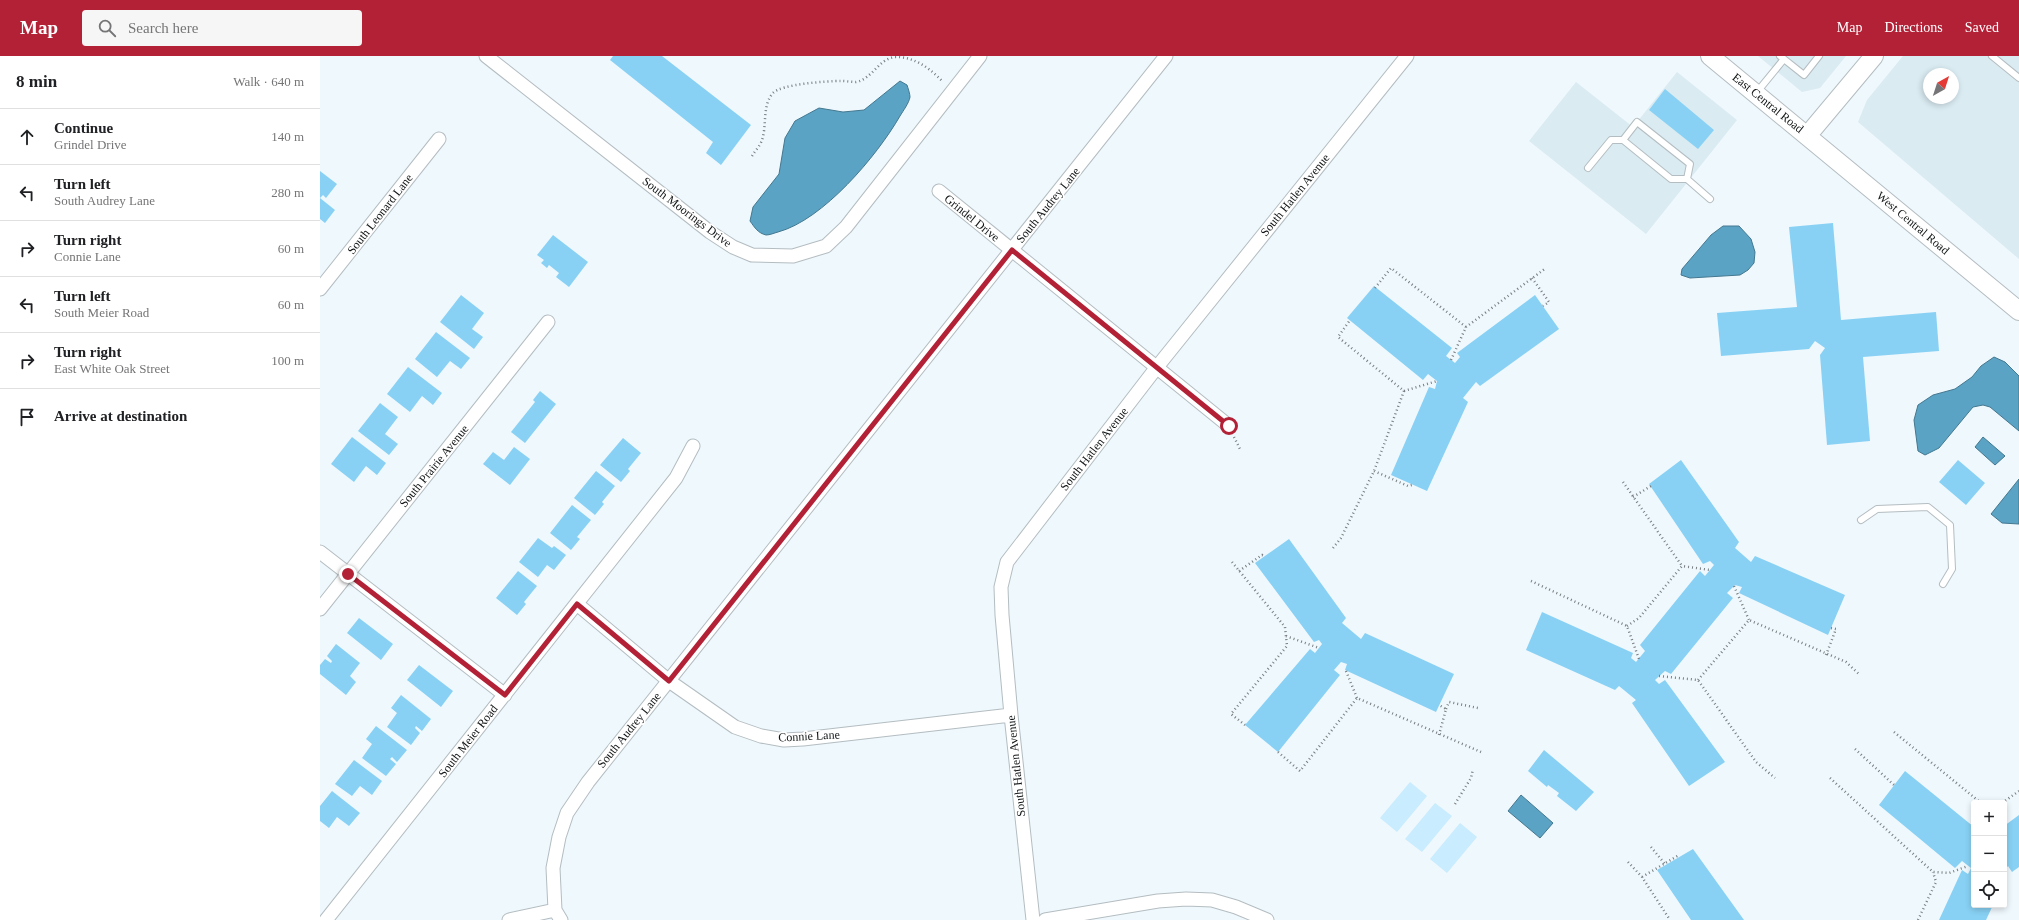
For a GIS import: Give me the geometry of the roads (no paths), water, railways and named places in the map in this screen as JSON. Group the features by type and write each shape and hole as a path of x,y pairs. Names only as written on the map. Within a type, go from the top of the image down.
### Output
{"main road":[{"name":"East Central Road","path":"1710,56 1807,136"},
{"path":"1807,136 1874,56"},
{"name":"West Central Road","path":"1807,136 2019,311"}],"street":[{"name":"South Moorings Drive","path":"486,56 710,232 733,246 752,255 793,256 826,246 846,227 980,56"},
{"name":"South Audrey Lane","path":"558,915 553,868 559,837 567,813 588,782 1166,56"},
{"name":"South Hatlen Avenue","path":"1033,920 1011,715 1002,588 1007,562 1157,367 1407,56"},
{"name":"South Leonard Lane","path":"320,289 439,139"},
{"name":"Grindel Drive","path":"940,191 1229,426"},
{"name":"South Prairie Avenue","path":"320,609 548,322"},
{"name":"South Meier Road","path":"326,920 676,478 693,446"},
{"path":"320,552 505,695"},
{"name":"Connie Lane","path":"577,604 669,681 735,727 761,736 784,740 1011,715"},
{"path":"1045,920 1158,901 1186,899 1212,900 1236,907 1267,920"},
{"path":"509,920 558,915"}],"lane":[{"path":"1756,94 1782,58 1804,75 1819,56"},
{"path":"1992,56 2019,78"},
{"path":"1622,140 1637,122 1690,164 1687,178"},
{"path":"1588,168 1611,140 1622,140 1671,179 1687,178 1710,199"},
{"path":"1861,520 1877,509 1928,506 1950,525 1952,569 1943,584"}],"water":[{"path":"900,81 907,85 910,97 907,104 878,149 847,184 830,201 795,225 768,235 757,230 750,221 753,207 779,174 785,138 795,121 819,108 843,112 864,110"},
{"path":"1723,226 1739,226 1751,239 1755,252 1754,263 1748,270 1740,275 1690,278 1681,275 1682,269 1711,235"},
{"path":"1994,357 2005,362 2019,376 2019,431 1990,407 1983,405 1973,407 1939,448 1925,455 1918,451 1914,420 1918,405 1933,395 1955,389 1972,377 1981,366"},
{"path":"1983,437 2005,456 1995,465 1975,447"},
{"path":"2019,479 2019,524 2002,523 1991,514"},
{"path":"1521,795 1553,823 1540,838 1508,811"}]}
